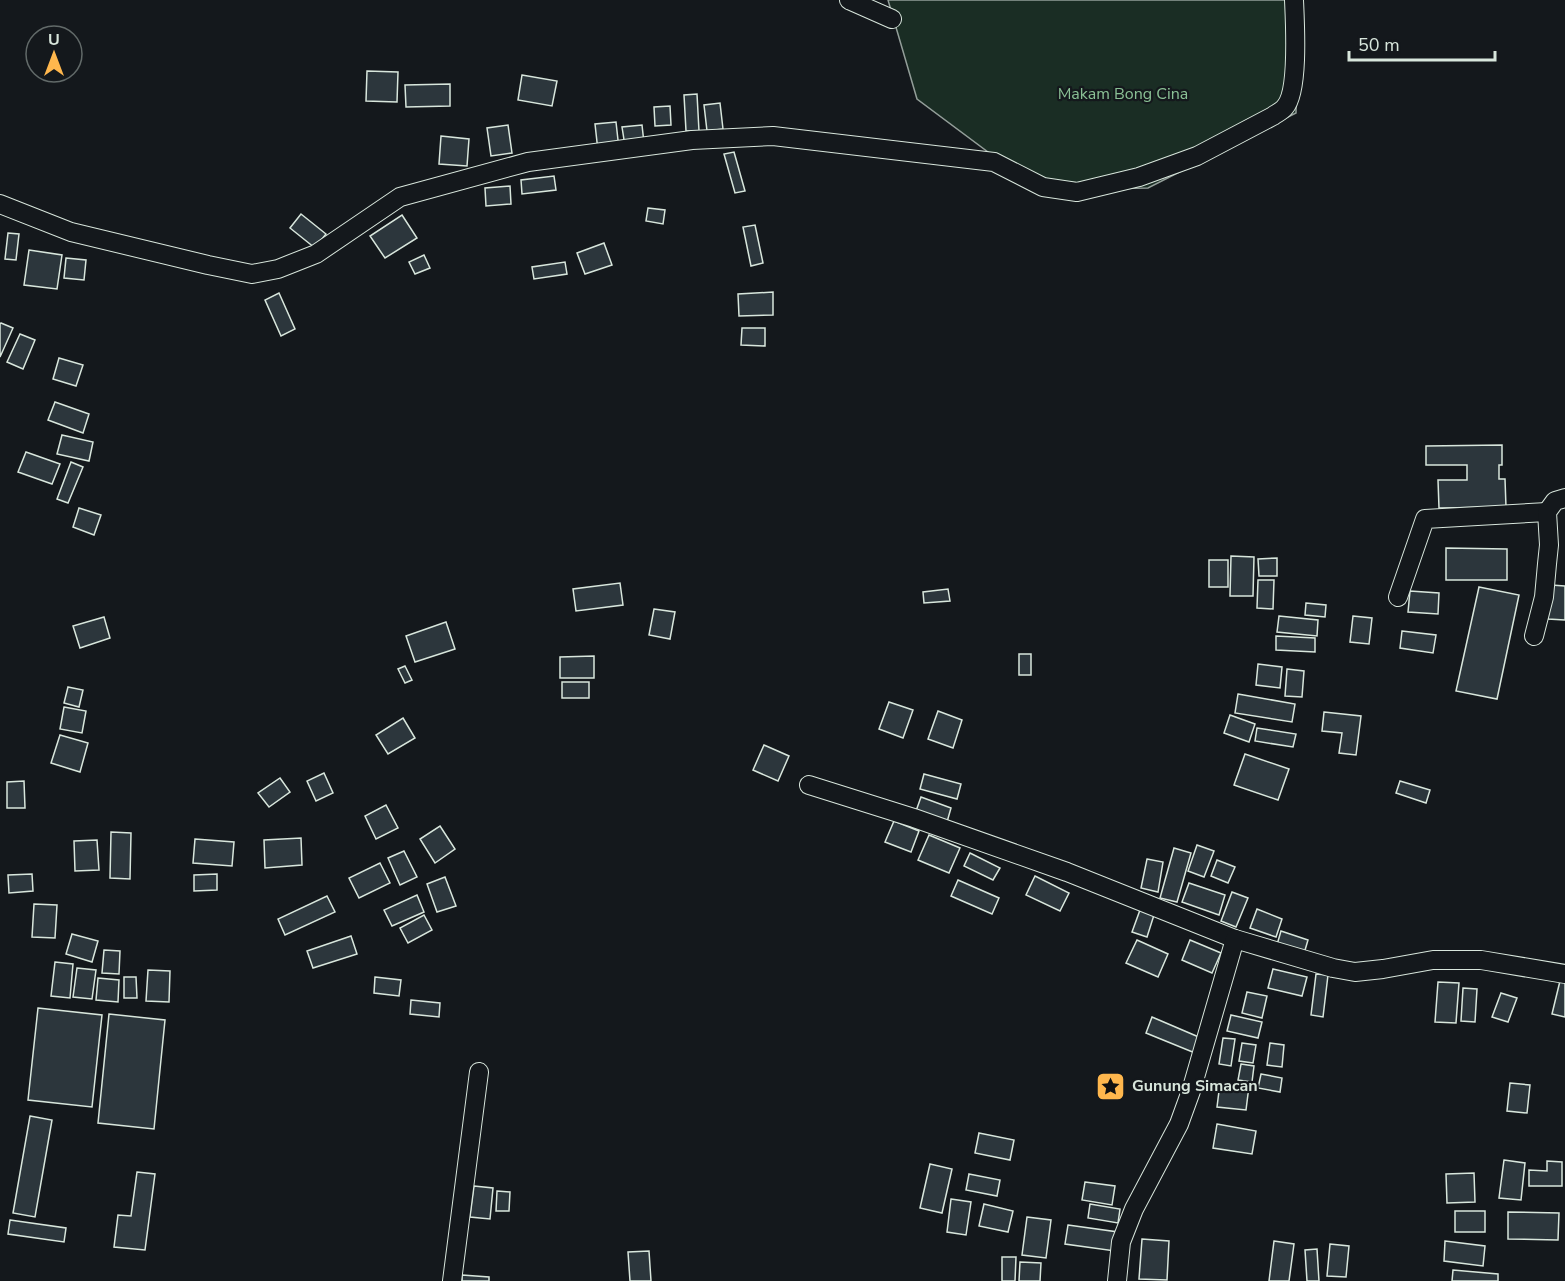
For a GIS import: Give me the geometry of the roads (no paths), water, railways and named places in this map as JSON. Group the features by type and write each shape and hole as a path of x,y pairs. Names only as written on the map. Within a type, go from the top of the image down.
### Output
{"street":[{"path":"849,0 892,19"},
{"path":"0,204 71,232 252,274 278,269 316,254 400,197 528,162 692,140 773,136 994,162 1043,187 1077,192 1139,177 1197,156 1284,108 1290,97 1294,67 1294,0"},
{"path":"1534,636 1544,597 1549,545 1547,513 1555,501 1565,498"},
{"path":"1398,597 1425,519 1547,513"},
{"path":"809,785 914,818 1067,872 1235,939 1333,968 1355,972 1433,960 1480,960 1565,974"},
{"path":"1117,1281 1121,1242 1134,1209 1179,1124 1235,939"},
{"path":"452,1281 479,1071"}],"place":[{"name":"Gunung Simacan","path":"1111,1086"}],"park label":[{"name":"Makam Bong Cina","path":"1123,94"}]}
